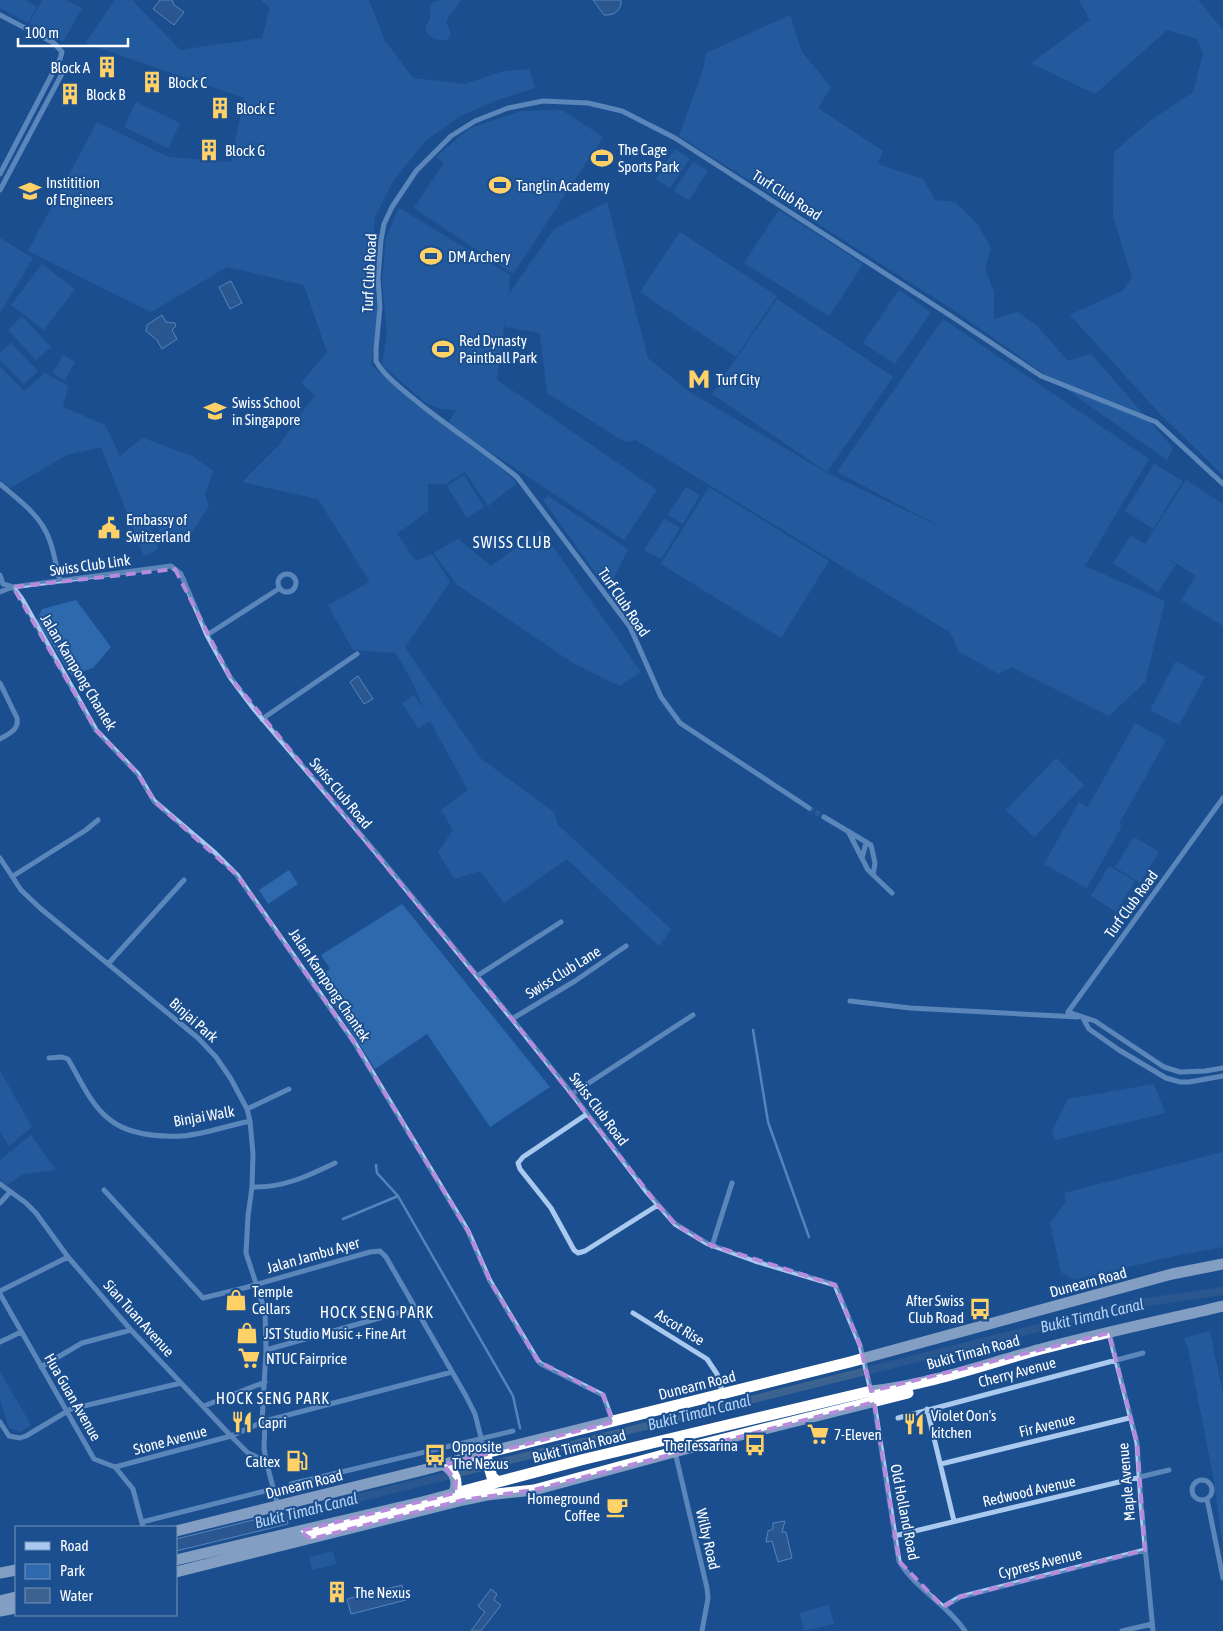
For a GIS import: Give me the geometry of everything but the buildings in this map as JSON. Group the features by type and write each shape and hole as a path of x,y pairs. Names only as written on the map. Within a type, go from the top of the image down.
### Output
{"highway":[{"name":"Dunearn Road","path":"178,1531 723,1394 864,1362 1172,1274 1223,1265"},
{"name":"Bukit Timah Road","path":"178,1560 453,1494 585,1459 871,1392 940,1378 1043,1349 1223,1306"},
{"path":"178,1572 463,1500 534,1490 675,1452 871,1392"},
{"path":"485,1453 492,1477 498,1482"},
{"path":"585,1459 590,1467 601,1472"},
{"path":"444,1465 451,1469 456,1481 456,1489 453,1494"},
{"path":"300,1531 305,1537 311,1539"},
{"path":"1,1572 15,1570"},
{"path":"1,1604 15,1604"}],"street":[{"path":"0,15 54,43 62,52 62,56 0,174"},
{"path":"0,190 64,70"},
{"name":"Turf Club Road","path":"809,808 680,723 666,706 630,627 517,477 404,392 378,366 376,355 380,307 378,278 384,224 401,192 425,160 451,136 474,121 508,108 543,101 588,103 635,116 700,154 1041,376 1156,422 1223,484"},
{"path":"0,484 31,512 42,525 50,541 60,582"},
{"name":"Swiss Club Link","path":"13,587 171,566"},
{"name":"Swiss Club Road","path":"171,566 180,574 226,672 262,719 373,849 512,1019 658,1205 675,1224 712,1246 755,1262 834,1285 860,1345 864,1362"},
{"name":"Jalan Kampong Chantek","path":"0,575 3,584 13,587 22,599 96,730 138,774 154,801 215,853 237,875 343,1026 468,1231 490,1281 538,1361 603,1395 613,1422"},
{"path":"0,592 13,587"},
{"path":"207,635 280,588"},
{"path":"262,719 357,654"},
{"path":"0,683 18,724 14,731 0,739"},
{"name":"Turf Club Road","path":"1223,798 1068,1012 1095,1021 1164,1067 1180,1072 1223,1068"},
{"path":"824,817 871,845 875,863 873,875"},
{"path":"13,876 86,830 98,820"},
{"path":"848,831 873,875 892,893"},
{"path":"862,858 866,843"},
{"name":"Binjai Park","path":"0,858 23,892 40,908 187,1029 216,1056 232,1079 246,1109 250,1121 253,1154 246,1253 264,1312 266,1350 263,1422 264,1448 278,1506"},
{"path":"108,964 184,880"},
{"path":"477,976 561,922"},
{"name":"Swiss Club Lane","path":"512,1019 575,981 626,946"},
{"name":"Turf Club Road","path":"850,1001 910,1008 1083,1018"},
{"path":"572,1094 693,1015"},
{"name":"Turf Club Road","path":"1083,1018 1089,1029 1166,1078 1189,1082 1223,1076"},
{"path":"1111,1044 1117,1036"},
{"name":"Binjai Walk","path":"48,1058 62,1057 68,1059 99,1109 121,1127 140,1133 184,1136 250,1121"},
{"path":"246,1109 289,1089"},
{"path":"587,1114 518,1163 520,1169 551,1208 574,1250 578,1253 585,1251 658,1205"},
{"path":"252,1187 287,1184 335,1164"},
{"name":"Sian Tuan Avenue","path":"0,1184 26,1203 68,1258 131,1330 231,1436 253,1457 266,1461"},
{"path":"712,1246 732,1184"},
{"name":"Jalan Jambu Ayer","path":"104,1190 203,1298 256,1285 370,1252 380,1251 386,1257 475,1414 485,1453"},
{"path":"0,1203 10,1192"},
{"name":"Hua Guan Avenue","path":"68,1258 0,1292 94,1459 115,1467 133,1490 143,1525"},
{"path":"266,1350 415,1308"},
{"name":"Ascot Rise","path":"633,1313 707,1359 717,1374 723,1394"},
{"path":"41,1367 82,1342 131,1330"},
{"path":"0,1342 21,1332"},
{"name":"Maple Avenue","path":"1109,1333 1129,1418 1137,1443 1153,1631"},
{"name":"Cherry Avenue","path":"898,1418 1143,1353"},
{"name":"Old Holland Road","path":"864,1362 871,1392 898,1561 905,1572 943,1606 965,1631"},
{"name":"Stone Avenue","path":"115,1467 231,1436 263,1422 452,1372"},
{"path":"204,1406 266,1382"},
{"path":"0,1422 8,1436 20,1438 32,1433 66,1411 181,1383"},
{"path":"927,1409 954,1521"},
{"name":"Fir Avenue","path":"941,1464 1129,1418"},
{"name":"Dunearn Road","path":"290,1484 513,1431"},
{"name":"Wilby Road","path":"675,1452 707,1588 708,1598 702,1631"},
{"name":"Redwood Avenue","path":"894,1536 1169,1470"},
{"path":"1198,1480 1206,1480 1212,1485 1212,1493 1207,1499 1199,1500 1193,1494 1192,1486 1198,1480"},
{"name":"Dunearn Road","path":"143,1525 273,1489"},
{"path":"1207,1499 1223,1578"},
{"name":"Cypress Avenue","path":"943,1606 960,1597 1145,1550"},
{"path":"1122,1631 1152,1624"}],"highlighted area":[{"path":"175,569 230,677 512,1019 658,1205 675,1224 708,1244 835,1285 860,1345 871,1391 1109,1333 1137,1443 1145,1550 960,1597 943,1607 899,1561 874,1402 534,1490 463,1500 311,1539 300,1531 455,1493 456,1481 444,1465 613,1422 603,1395 538,1361 490,1281 468,1231 354,1042 237,875 154,801 138,774 96,730 13,587"}],"green space":[{"path":"0,0 25,0 37,7 28,23 0,8"},
{"path":"42,0 66,0 82,8 63,42 29,24"},
{"path":"115,0 132,0 180,50 262,38 270,8 261,0 369,0 385,41 413,78 465,84 504,71 529,69 535,88 497,100 459,117 425,141 392,183 375,217 371,255 378,312 371,365 415,404 466,439 517,483 488,506 465,472 446,484 428,484 428,511 397,534 416,561 432,554 450,582 405,647 480,758 554,812 558,825 671,929 659,946 567,859 504,903 480,871 454,879 438,852 453,830 441,810 468,790 430,721 418,728 402,703 414,695 424,710 414,685 396,653 353,650 328,605 370,582 318,499 242,482 279,445 315,395 301,383 327,352 304,285 227,267 151,312 28,251 97,122 168,157 231,162 244,98 85,43"},
{"path":"442,0 461,0 446,21 451,34 447,40 434,39 425,29 430,20 431,4"},
{"path":"1079,0 1198,0 1223,30 1223,475 1162,416 1070,315 1122,291 1132,278 1113,216 1114,152 1151,120 1193,92 1203,53 1197,39 1167,30 1095,94 1031,63 1090,20"},
{"path":"790,15 802,52 831,87 818,108 883,151 878,164 923,179 935,200 955,202 978,225 991,248 985,269 994,292 994,319 1018,312 1037,326 1068,361 1091,354 1173,448 1167,460 952,309 679,136 703,70 706,53"},
{"path":"136,102 180,123 168,148 124,127"},
{"name":"Tanglin Academy","path":"562,110 603,137 513,274 414,208 444,163 436,157 470,128 521,111"},
{"path":"675,149 690,159 670,188 656,179"},
{"path":"693,162 708,171 689,200 674,191"},
{"path":"607,202 648,358 691,393 827,473 947,530 837,472 943,319 1149,459 1085,566 1165,601 1145,682 1109,716 1011,667 999,674 958,651 951,633 636,440 625,442 547,393 540,333 505,327 506,312 497,380 657,490 624,540 448,424 455,411 470,400 455,410 441,409 426,403 382,365 387,333 382,282 386,237 399,208 510,275 509,294 554,229"},
{"path":"779,210 863,264 829,316 744,263"},
{"path":"680,232 777,296 736,357 640,292"},
{"path":"0,238 33,258 0,313"},
{"path":"42,264 75,289 44,330 11,305"},
{"path":"899,290 931,312 895,364 863,343"},
{"path":"777,299 893,377 827,472 712,394"},
{"path":"22,316 51,347 36,360 8,330"},
{"path":"11,343 38,371 24,384 0,360 0,353"},
{"path":"63,355 75,362 65,380 53,373"},
{"path":"0,366 24,391 45,373 68,386 63,407 105,425 120,456 143,438 192,456 213,471 205,495 209,506 192,532 163,543 157,525 150,527 158,549 144,556 101,447 67,455 10,488 0,479"},
{"path":"1154,464 1183,481 1153,529 1125,511"},
{"path":"464,475 484,507 467,518 447,486"},
{"path":"1186,480 1223,504 1223,626 1181,600 1196,576 1163,555 1176,565 1158,592 1113,563 1131,536 1145,544"},
{"path":"686,487 700,495 683,524 668,515"},
{"path":"709,487 829,561 781,638 661,564"},
{"path":"548,496 628,549 608,590 543,500"},
{"path":"664,519 680,528 661,559 644,550"},
{"path":"541,530 641,672 620,686 573,663 456,584 434,553 458,539 491,566"},
{"path":"76,600 111,647 93,668 71,675 37,620 42,609"},
{"path":"1176,661 1205,677 1179,725 1150,710"},
{"path":"1135,723 1166,740 1119,824 1122,826 1087,888 1044,864 1079,802 1088,807"},
{"path":"1056,758 1084,785 1034,837 1006,810"},
{"path":"1134,837 1159,852 1140,883 1115,867"},
{"path":"1109,866 1135,881 1116,912 1091,896"},
{"path":"289,870 298,884 268,904 259,890"},
{"path":"402,904 550,1087 490,1127 427,1034 375,1069 317,977 330,969 321,955"},
{"path":"0,1071 32,1127 9,1146 0,1131"},
{"path":"1154,1084 1165,1113 1055,1140 1052,1131 1068,1099"},
{"path":"31,1135 56,1170 23,1174 7,1185 0,1179 0,1160"},
{"path":"1223,1152 1223,1247 1174,1256 1074,1280 1061,1272 1050,1223 1066,1202 1064,1193"},
{"path":"1210,1331 1223,1395 1223,1546 1213,1475 1188,1348 1184,1338"},
{"path":"0,1372 31,1425 20,1432 9,1428 0,1400"},
{"path":"333,1551 336,1564 312,1570 309,1557"},
{"path":"829,1605 834,1624 804,1631 800,1613"}],"water":[{"path":"160,0 172,0 174,5 184,12 174,25 153,9"},
{"path":"593,0 621,0 621,4 617,12 604,15"},
{"path":"231,281 242,303 230,309 219,287"},
{"path":"162,315 166,322 175,323 176,326 172,330 177,339 162,349 157,340 146,331 147,325"},
{"path":"358,676 373,699 364,704 350,682"},
{"path":"286,1512 288,1524 178,1551 178,1539"},
{"path":"785,1521 782,1532 786,1532 792,1558 778,1562 772,1541 766,1542 768,1531 773,1529 773,1523"},
{"path":"402,1585 406,1600 351,1614 347,1599"},
{"path":"491,1589 497,1594 494,1600 501,1605 481,1631 471,1631 485,1612 478,1606"}],"waterway":[{"path":"753,1030 768,1122 809,1237"},
{"path":"376,1165 377,1173 398,1196 513,1396 520,1428"},
{"path":"343,1219 398,1196"},
{"name":"Bukit Timah Canal","path":"278,1518 1134,1304 1223,1291"}],"tunnel":[{"path":"809,808 824,817"}],"place":[{"name":"Block A","path":"107,67"},
{"name":"Block C","path":"152,82"},
{"name":"Block B","path":"70,94"},
{"name":"Block E","path":"220,108"},
{"name":"Block G","path":"209,150"},
{"name":"The Cage Sports Park","path":"602,158"},
{"name":"Tanglin Academy","path":"500,185"},
{"name":"Institition of Engineers","path":"30,191"},
{"name":"DM Archery","path":"431,256"},
{"name":"Red Dynasty Paintball Park","path":"443,349"},
{"name":"Turf City","path":"699,379"},
{"name":"Swiss School in Singapore","path":"215,411"},
{"name":"Embassy of Switzerland","path":"109,528"},
{"name":"Temple Cellars","path":"236,1300"},
{"name":"After Swiss Club Road","path":"980,1309"},
{"name":"JST Studio Music + Fine Art","path":"247,1333"},
{"name":"NTUC Fairprice","path":"249,1358"},
{"name":"Capri","path":"242,1422"},
{"name":"Violet Oon's kitchen","path":"914,1424"},
{"name":"7-Eleven","path":"818,1434"},
{"name":"The Tessarina","path":"755,1445"},
{"name":"Opposite The Nexus","path":"435,1455"},
{"name":"Caltex","path":"297,1461"},
{"name":"Homeground Coffee","path":"617,1507"},
{"name":"The Nexus","path":"337,1592"}],"district":[{"name":"SWISS CLUB","path":"512,542"},
{"name":"HOCK SENG PARK","path":"377,1312"},
{"name":"HOCK SENG PARK","path":"273,1398"}]}
